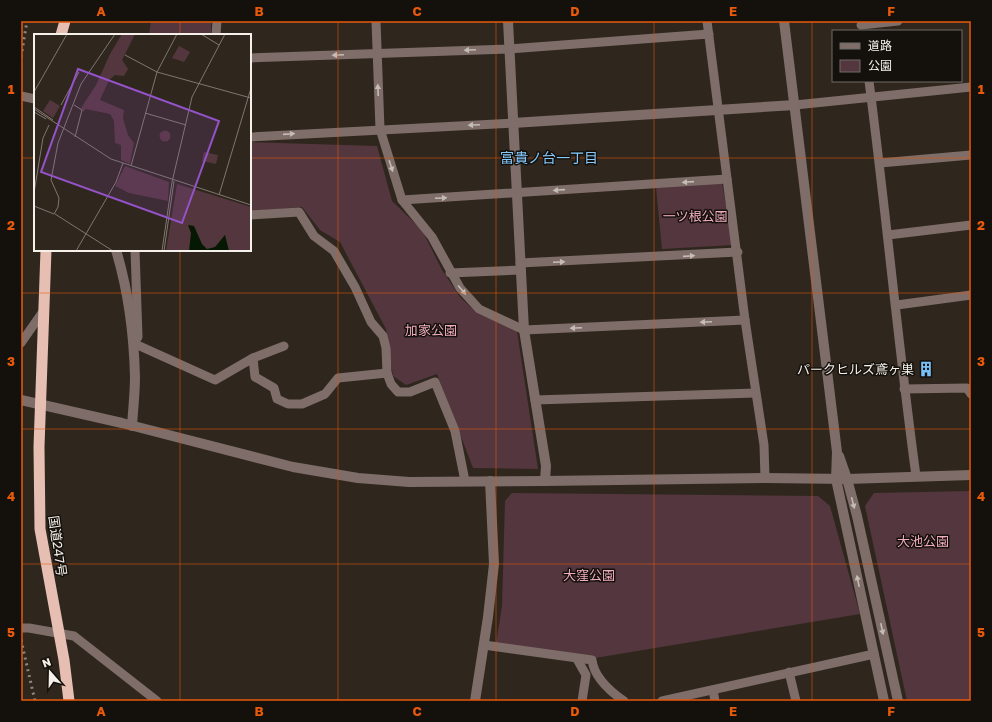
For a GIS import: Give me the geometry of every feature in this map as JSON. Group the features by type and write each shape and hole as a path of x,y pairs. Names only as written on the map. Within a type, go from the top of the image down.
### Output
{"highway":[{"path":"61,34 65,21"},
{"name":"国道247号","path":"46,251 45,308 40,396 39,507 41,542 69,701"}],"street":[{"path":"216,34 217,21"},
{"path":"376,21 380,129 402,200 432,237 450,273 460,288 479,309 524,330 745,320"},
{"path":"508,21 524,330 546,466 545,481"},
{"path":"708,21 720,109 727,179 738,252 745,320 764,445 765,478"},
{"path":"784,21 837,452 836,479 884,701"},
{"path":"862,26 898,21"},
{"path":"251,58 509,49 709,34"},
{"path":"869,82 897,305 904,389 916,476"},
{"path":"251,137 513,123 795,105 971,87"},
{"path":"21,96 34,99"},
{"path":"880,163 971,155"},
{"path":"402,200 727,179"},
{"path":"251,215 299,212 314,236 334,251 355,287 372,322 383,336 386,348 387,373 391,384 398,392 410,392 435,382 455,431 466,481"},
{"path":"888,235 971,225"},
{"path":"116,251 124,275 133,343 135,378 127,425"},
{"path":"133,343 138,337 135,251"},
{"path":"450,273 738,252"},
{"path":"897,305 971,295"},
{"path":"21,343 45,308"},
{"path":"133,343 215,380 254,358 284,346"},
{"path":"254,358 255,377 274,388 277,399 288,404 302,404 325,394 338,378 387,373"},
{"path":"904,389 967,388 971,394"},
{"path":"535,400 755,393"},
{"path":"21,400 293,467 358,478 409,482 765,478 847,479 971,475"},
{"path":"837,452 847,479 898,701"},
{"path":"475,701 484,645 494,564 490,481"},
{"path":"21,628 74,636 157,701"},
{"path":"484,645 592,660 593,667 611,691 624,701"},
{"path":"662,701 874,654"},
{"path":"576,658 586,675 582,701"},
{"path":"789,672 796,701"},
{"path":"713,690 715,701"}],"green space":[{"path":"151,21 211,21 211,34 149,34"},
{"name":"加家公園","path":"251,142 377,146 392,201 422,230 442,270 460,297 477,313 517,331 538,469 473,468 437,374 406,385 393,376 386,329 340,242 320,230 302,207 251,211"},
{"name":"一ツ根公園","path":"722,183 733,245 662,249 656,187"},
{"name":"大池公園","path":"971,491 971,701 907,701 865,506 874,493"},
{"name":"大窪公園","path":"512,493 818,496 830,506 860,614 595,658 496,644 502,606 505,501"}],"railway":[{"path":"21,57 27,21"},
{"path":"21,640 35,701"}],"place":[{"name":"パークヒルズ鳶ヶ巣","path":"926,369"}],"district":[{"name":"富貴ノ台一丁目","path":"549,158"}]}
